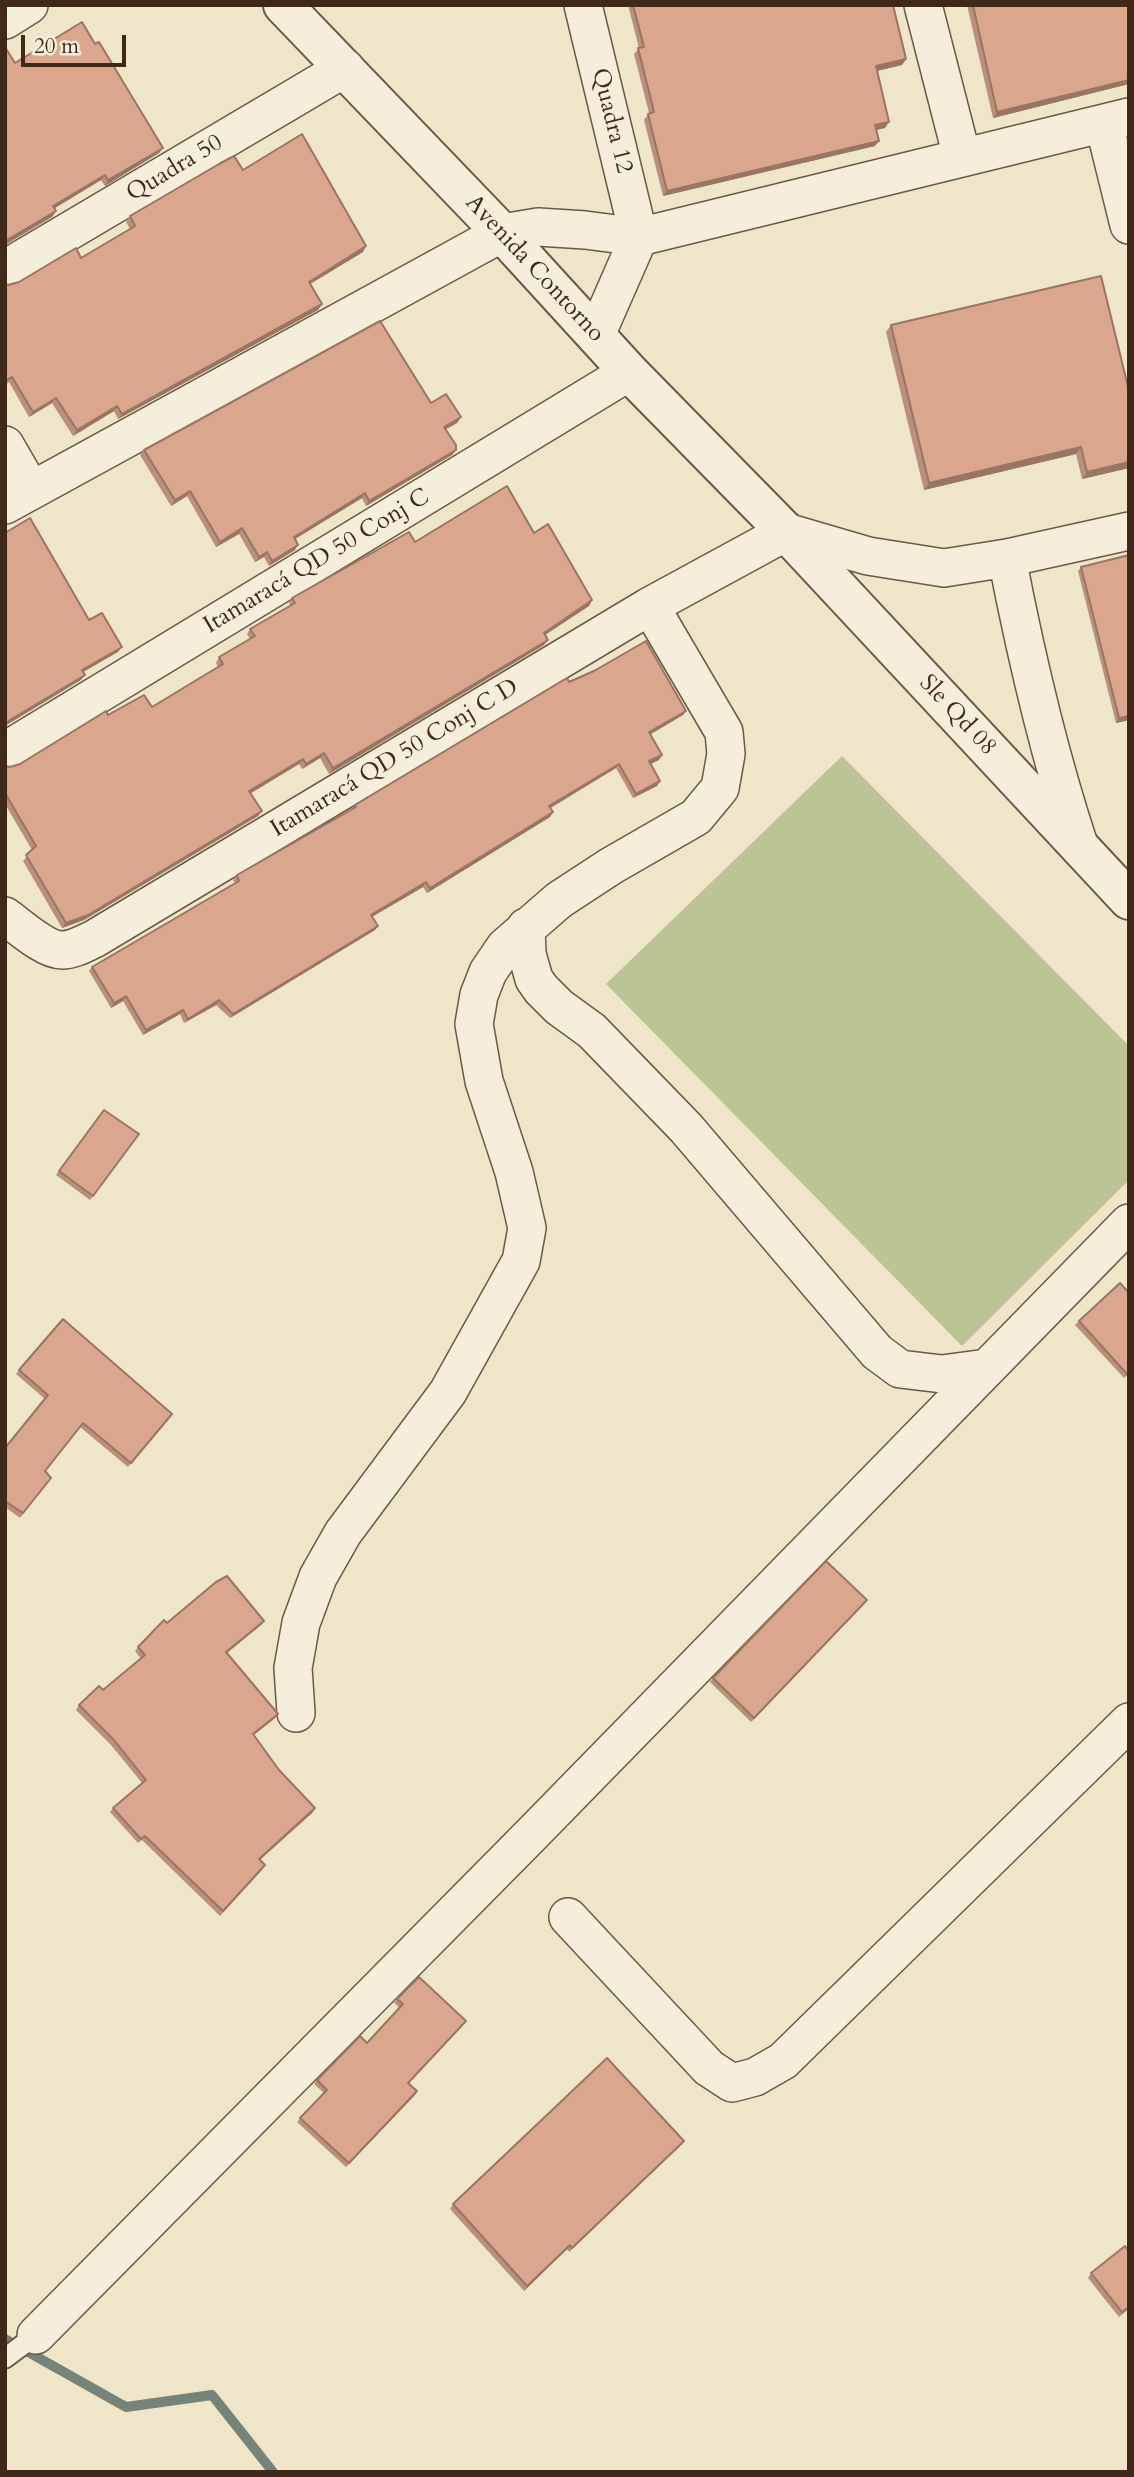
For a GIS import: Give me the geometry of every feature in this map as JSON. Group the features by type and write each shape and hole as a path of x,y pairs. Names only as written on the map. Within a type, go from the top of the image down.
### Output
{"street":[{"path":"5,20 29,5"},
{"name":"Avenida Contorno","path":"283,5 502,233 629,372 786,532"},
{"name":"Quadra 12","path":"583,5 639,237"},
{"path":"923,5 962,157"},
{"name":"Quadra 50","path":"5,269 345,68"},
{"path":"5,445 18,497 502,233 538,227 639,237 1116,121 1129,225"},
{"path":"596,335 639,237"},
{"name":"Itamaracá QD 50 Conj C","path":"5,751 629,372"},
{"path":"786,532 867,556 944,568 1007,558 1129,531"},
{"name":"Itamaracá QD 50 Conj C D","path":"5,915 50,948 72,948 94,939 650,606 786,532"},
{"name":"Sle Qd 08","path":"786,532 1129,900"},
{"path":"1007,558 1024,649 1058,780 1080,848"},
{"path":"296,1713 292,1668 301,1623 318,1577 342,1533 448,1392 521,1261 527,1228 514,1172 484,1081 474,1024 479,995 488,972 505,947 559,900 696,817 720,788 726,754 724,732 650,606"},
{"path":"526,927 527,954 534,979 541,989 559,1007 592,1031 686,1128 877,1352 900,1369 943,1374 986,1368"},
{"path":"36,2335 531,1835 1129,1223"},
{"path":"568,1917 709,2068 732,2083 755,2077 783,2061 821,2025 892,1951 1129,1722"}],"lane":[{"path":"5,2358 36,2335"}],"green space":[{"path":"842,756 1129,1046 1129,1180 962,1346 606,984"}],"building":[{"path":"633,5 893,5 906,59 876,66 889,122 875,125 879,141 667,191 648,114 654,112 638,48 644,47"},
{"path":"973,5 1129,5 1129,80 997,112"},
{"path":"82,22 95,44 99,42 163,148 108,180 105,175 53,206 56,211 5,241 5,47 15,63"},
{"path":"302,134 366,246 309,282 322,304 122,414 117,406 77,430 56,398 33,412 12,377 5,381 5,284 19,282 76,248 81,258 135,226 130,216 219,164 234,156 243,170"},
{"path":"1101,276 1129,391 1129,462 1087,472 1081,447 929,483 891,325"},
{"path":"380,321 431,403 446,394 461,417 444,427 456,445 456,450 369,501 365,493 294,537 298,545 272,561 267,552 259,557 242,528 220,542 190,491 175,500 144,450"},
{"path":"507,486 534,533 548,524 592,600 544,633 548,640 333,768 324,753 306,764 303,759 249,791 262,811 88,915 66,923 26,855 36,846 5,793 5,766 20,764 106,711 108,715 144,695 152,707 223,664 219,657 255,636 250,629 295,603 292,598 409,532 415,542"},
{"path":"30,518 89,620 102,613 122,647 82,670 85,675 5,723 5,533"},
{"path":"1129,555 1129,716 1119,718 1081,567"},
{"path":"646,641 686,711 649,732 662,755 649,761 660,781 636,794 619,764 549,806 553,812 430,888 426,882 371,915 378,926 233,1014 219,1000 188,1019 183,1010 146,1030 126,996 114,1003 92,967 239,881 237,875 356,807 355,805 567,678 569,682 594,671"},
{"path":"104,1110 139,1134 93,1196 59,1171"},
{"path":"1120,1283 1129,1293 1127,1374 1079,1321"},
{"path":"63,1319 172,1414 131,1463 83,1423 45,1471 51,1478 23,1513 5,1501 5,1448 48,1395 19,1370"},
{"path":"826,1561 867,1600 754,1718 713,1678"},
{"path":"227,1576 264,1621 226,1652 278,1714 253,1734 279,1770 315,1808 259,1859 265,1865 223,1911 145,1836 141,1839 113,1808 146,1780 114,1740 79,1705 99,1686 103,1690 145,1655 138,1647 164,1620 167,1623"},
{"path":"419,1977 466,2021 408,2083 417,2091 349,2163 300,2118 327,2090 317,2080 360,2036 367,2043 403,2004 397,1999"},
{"path":"607,2058 684,2141 572,2248 570,2245 527,2286 453,2204"},
{"path":"1125,2246 1129,2252 1129,2307 1122,2312 1091,2273"}],"waterway":[{"path":"5,2339 126,2407 212,2395 273,2472"}]}
